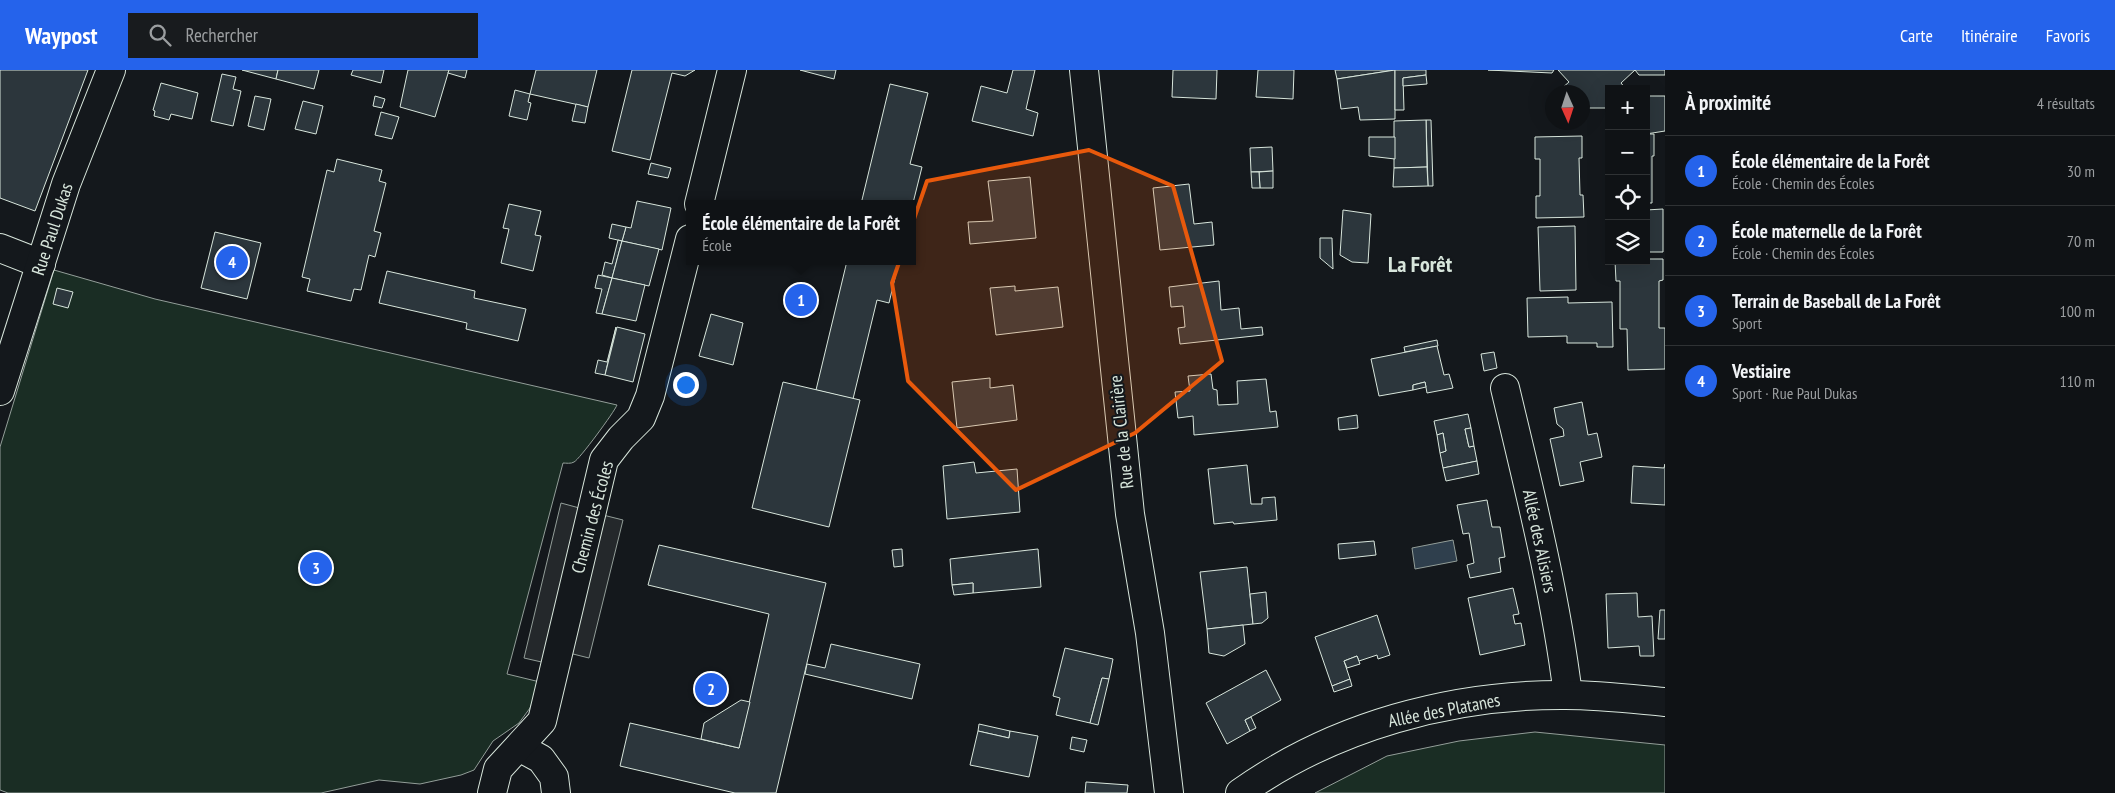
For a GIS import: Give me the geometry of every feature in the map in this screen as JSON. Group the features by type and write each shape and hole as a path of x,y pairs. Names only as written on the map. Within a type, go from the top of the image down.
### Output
{"street":[{"name":"Rue Paul Dukas","path":"0,391 66,184 111,70"},
{"path":"700,200 732,70"},
{"name":"Rue de la Clairière","path":"1084,70 1130,514 1150,633 1170,793"},
{"path":"0,248 41,264"},
{"name":"Chemin des Écoles","path":"492,793 498,769 542,721 604,460 621,438 641,418 650,396 686,255"},
{"name":"Allée des Alisiers","path":"1505,388 1539,530 1561,641 1568,695"},
{"name":"Allée des Platanes","path":"1240,793 1290,762 1332,742 1374,725 1421,711 1470,701 1518,696 1568,695 1665,702"},
{"path":"519,747 541,759 554,776 556,793"}],"highlighted area":[{"path":"1089,150 1173,186 1222,361 1135,433 1016,490 908,381 892,283 927,181"}],"green space":[{"path":"54,270 155,299 617,405 597,435 577,459 571,463 563,463 507,674 540,682 530,708 519,723 493,741 474,770 461,775 420,784 379,780 321,793 8,793 0,790 0,447"},
{"path":"1535,732 1665,745 1665,793 1315,793 1387,756 1459,741"}],"shaded area":[{"path":"561,503 583,509 546,663 524,658"},
{"path":"603,515 623,520 589,658 569,653"}],"water":[{"path":"1453,540 1457,561 1415,569 1412,548"}],"building":[{"path":"0,70 88,70 35,211 0,198"},
{"path":"242,70 278,70 276,79"},
{"path":"278,70 319,70 314,89 276,79"},
{"path":"353,70 384,70 381,83 351,75"},
{"path":"408,70 449,70 435,117 400,107"},
{"path":"449,70 467,70 465,78 448,73"},
{"path":"536,70 597,70 588,107 530,94"},
{"path":"632,70 695,70 685,76 672,73 650,160 612,151"},
{"path":"800,70 836,70 834,79"},
{"path":"1013,70 1035,70 1026,109 1038,113 1033,136 972,121 981,86 1007,93"},
{"path":"1173,70 1217,70 1216,99 1172,97"},
{"path":"1258,70 1294,70 1293,99 1256,97"},
{"path":"1335,70 1395,70 1337,79"},
{"path":"1395,70 1395,119 1360,120 1358,107 1341,109 1337,79"},
{"path":"1395,70 1426,70 1426,75 1403,78 1404,110 1395,110"},
{"path":"1488,70 1554,70 1552,73"},
{"path":"1558,70 1635,70 1621,83 1623,85 1605,85 1605,108 1590,108 1590,85 1566,85 1569,82"},
{"path":"1635,70 1665,70 1665,75 1639,75"},
{"path":"222,74 236,77 233,89 241,91 233,126 211,121"},
{"path":"1426,75 1427,84 1403,86 1403,78"},
{"path":"161,83 198,93 192,119 171,114 169,120 154,116 155,111 153,110"},
{"path":"890,84 928,93 910,164 922,167 914,200 862,200"},
{"path":"515,90 530,94 528,102 531,103 527,120 509,116"},
{"path":"255,96 271,99 264,130 248,126"},
{"path":"375,96 385,99 382,108 373,106"},
{"path":"1650,96 1665,96 1665,131 1650,133"},
{"path":"303,101 323,106 316,134 295,129"},
{"path":"576,104 588,107 585,123 572,121"},
{"path":"381,112 399,117 392,139 375,135"},
{"path":"1426,120 1431,120 1433,186 1428,186"},
{"path":"1426,120 1427,167 1394,168 1394,121"},
{"path":"1650,134 1654,134 1654,156 1652,156 1652,203 1650,203"},
{"path":"1582,136 1582,158 1579,158 1580,195 1583,195 1584,217 1536,218 1536,196 1540,196 1540,159 1535,159 1535,137"},
{"path":"1369,137 1395,137 1395,159 1369,156"},
{"path":"1272,147 1273,171 1251,172 1250,148"},
{"path":"337,159 382,170 379,181 386,183 374,231 381,233 375,257 369,255 361,290 354,289 351,301 307,291 310,279 302,277 327,170 334,172"},
{"path":"651,163 671,168 668,178 648,174"},
{"path":"1427,167 1428,186 1393,187 1394,168"},
{"path":"1273,171 1273,188 1260,188 1259,172"},
{"path":"1251,172 1259,172 1260,188 1252,188"},
{"path":"1030,177 1036,238 970,244 968,222 993,221 988,181"},
{"path":"1189,184 1194,224 1212,222 1214,245 1160,250 1153,188"},
{"path":"637,201 671,208 662,250 622,241 626,227 631,228"},
{"path":"509,204 541,211 535,235 541,236 533,271 501,263 509,229 503,228"},
{"path":"1663,209 1663,252 1650,252 1650,210"},
{"path":"1343,210 1371,214 1368,263 1352,262 1340,255"},
{"path":"612,224 626,227 622,241 609,238"},
{"path":"1575,226 1576,290 1540,291 1538,227"},
{"path":"215,232 261,243 247,299 201,288"},
{"path":"1320,238 1332,238 1333,269 1320,258"},
{"path":"618,240 622,241 612,278 602,275 605,262 612,264"},
{"path":"622,241 659,249 649,286 612,278"},
{"path":"1650,259 1663,259 1663,280 1659,281 1659,328 1665,328 1665,369 1628,370 1627,329 1620,329 1620,281 1616,281 1615,265 1650,265"},
{"path":"846,265 898,265 889,303 877,300 853,399 816,390"},
{"path":"387,271 475,291 474,298 526,309 518,341 466,329 467,323 379,303"},
{"path":"598,275 612,278 602,314 596,313 602,289 595,288"},
{"path":"612,278 645,285 636,321 602,314"},
{"path":"1219,281 1221,310 1239,308 1241,329 1262,327 1263,335 1180,344 1178,328 1185,327 1183,306 1171,307 1169,287"},
{"path":"1015,286 1015,291 1058,287 1063,327 996,335 990,288"},
{"path":"57,288 73,292 68,308 53,304"},
{"path":"1568,297 1568,303 1612,302 1613,347 1597,347 1597,343 1567,343 1567,336 1528,337 1527,298"},
{"path":"711,314 743,323 733,365 699,356"},
{"path":"616,327 605,375 595,373 598,360 607,362"},
{"path":"617,327 645,334 633,382 605,375"},
{"path":"1437,340 1438,346 1405,352 1404,347"},
{"path":"1437,346 1444,375 1449,374 1453,388 1427,393 1425,382 1413,385 1413,390 1379,396 1371,359"},
{"path":"1494,352 1497,368 1484,371 1481,354"},
{"path":"1211,374 1213,389 1217,390 1218,405 1238,404 1237,381 1266,379 1270,412 1276,411 1278,427 1194,435 1193,416 1178,418 1175,392 1190,391 1188,376"},
{"path":"990,378 990,388 1013,385 1017,420 957,428 952,382"},
{"path":"783,382 860,400 829,527 752,508"},
{"path":"1425,382 1426,387 1413,390 1413,385"},
{"path":"1582,402 1588,435 1597,433 1602,457 1580,462 1584,481 1560,486 1550,439 1564,436 1563,429 1557,424 1554,408"},
{"path":"1468,414 1471,428 1465,429 1469,447 1474,446 1477,461 1443,468 1440,453 1446,451 1443,433 1437,435 1434,421"},
{"path":"1357,415 1358,428 1339,430 1338,418"},
{"path":"1471,428 1474,446 1469,447 1465,429"},
{"path":"1443,433 1446,451 1440,453 1437,435"},
{"path":"1477,461 1479,474 1446,481 1443,468"},
{"path":"974,462 976,473 1017,469 1020,512 947,519 943,466"},
{"path":"1665,464 1665,505 1631,503 1633,466 1664,468"},
{"path":"1247,465 1251,504 1262,504 1262,498 1275,497 1277,520 1214,524 1208,469"},
{"path":"1487,500 1492,527 1500,527 1505,557 1499,558 1501,572 1470,578 1467,565 1474,563 1469,533 1463,534 1457,505"},
{"path":"1374,541 1376,555 1339,559 1338,544"},
{"path":"659,545 826,583 776,793 735,793 620,766 630,723 739,748 769,614 648,585"},
{"path":"902,549 903,566 894,567 892,550"},
{"path":"1038,549 1041,587 973,593 973,583 952,585 950,559"},
{"path":"1247,567 1253,624 1207,629 1200,572"},
{"path":"973,583 973,593 954,595 952,585"},
{"path":"1513,588 1519,614 1513,615 1515,624 1521,623 1525,645 1480,655 1468,598"},
{"path":"1266,592 1268,618 1262,623 1253,624 1250,594"},
{"path":"1637,593 1638,617 1652,616 1654,656 1640,656 1639,646 1608,648 1606,594"},
{"path":"1660,610 1665,610 1665,639 1658,639"},
{"path":"1377,615 1390,655 1378,659 1377,655 1359,661 1357,656 1344,661 1350,679 1332,686 1315,637"},
{"path":"1243,625 1245,644 1224,656 1209,653 1207,629"},
{"path":"831,644 920,664 912,699 805,674 807,664 825,668"},
{"path":"1065,648 1113,659 1109,679 1102,678 1090,723 1056,715 1060,698 1053,696"},
{"path":"1357,656 1360,664 1347,668 1344,661"},
{"path":"1266,670 1281,700 1245,720 1250,731 1227,744 1206,703"},
{"path":"1102,678 1109,679 1098,725 1090,723"},
{"path":"1350,679 1352,686 1334,692 1332,686"},
{"path":"741,700 750,702 739,748 701,739 704,723"},
{"path":"1251,717 1256,728 1250,731 1245,720"},
{"path":"979,724 1010,731 1009,738 978,731"},
{"path":"978,731 1009,738 1010,731 1038,736 1029,777 970,765"},
{"path":"1072,737 1087,740 1084,752 1070,749"},
{"path":"1086,782 1128,785 1127,793 1085,793"}],"place":[{"name":"Vestiaire","path":"232,262"},
{"name":"École élémentaire de la Forêt","path":"801,300"},
{"name":"Terrain de Baseball de La Forêt","path":"316,568"},
{"name":"École maternelle de la Forêt","path":"711,689"}],"district":[{"name":"La Forêt","path":"1420,264"}]}
